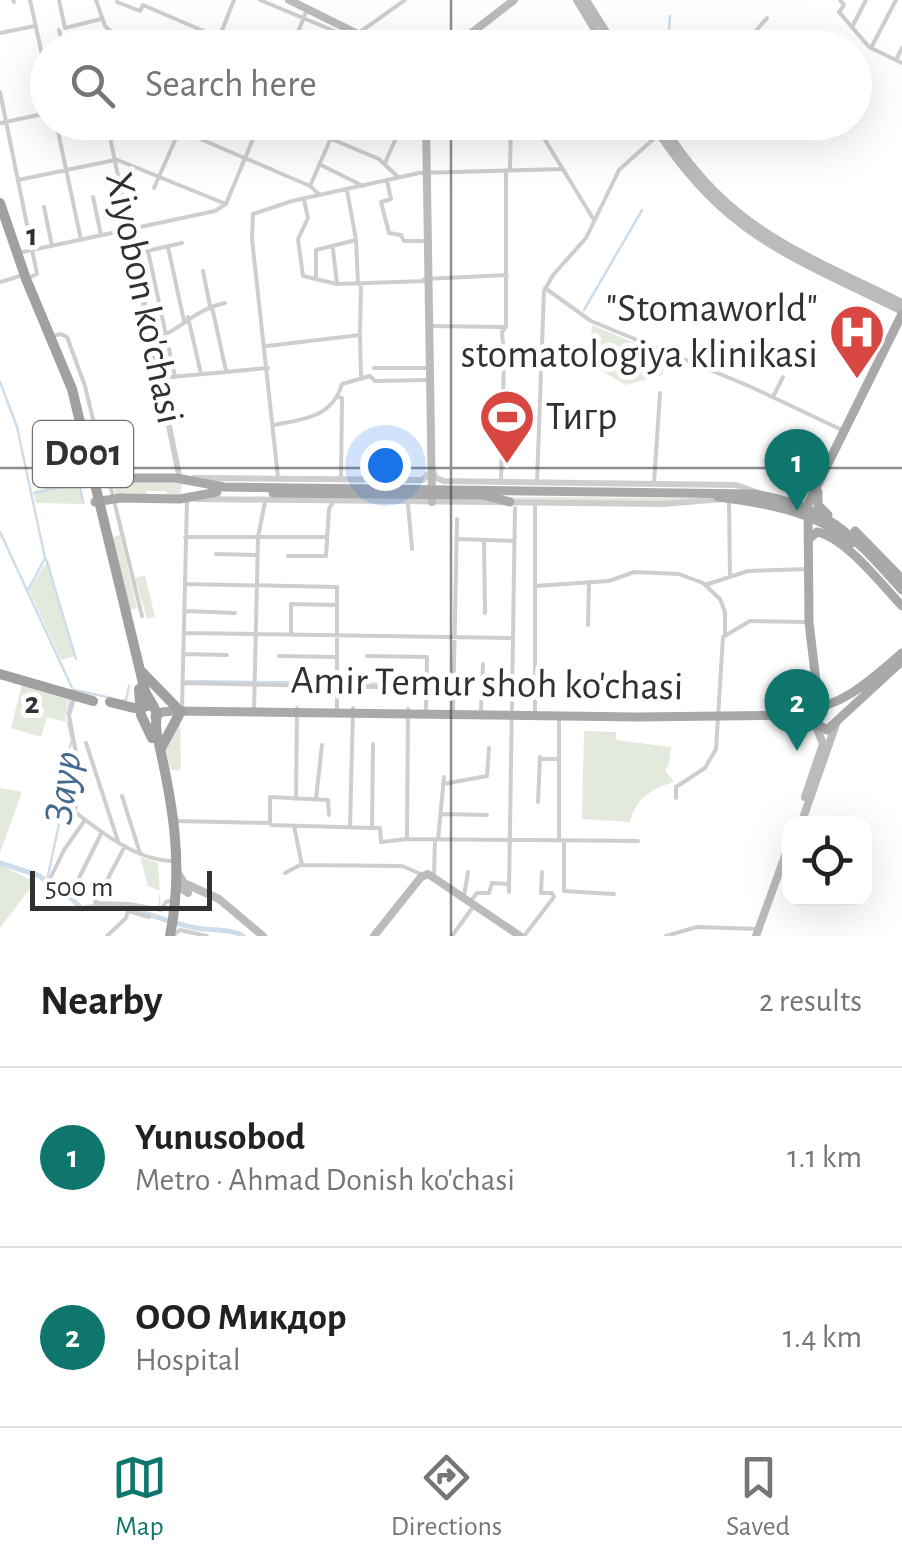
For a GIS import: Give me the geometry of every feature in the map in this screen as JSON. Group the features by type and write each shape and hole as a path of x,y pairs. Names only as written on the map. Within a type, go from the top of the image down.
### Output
{"highway":[{"name":"D001","path":"1,212 28,276"},
{"name":"D001","path":"1,212 101,476"},
{"name":"D001","path":"49,337 101,476 141,706 175,843 178,873 171,922"},
{"name":"D001","path":"104,500 103,515 141,672 141,706 160,748 175,821 171,922"},
{"path":"141,672 179,708 160,748"},
{"path":"0,674 93,699"},
{"path":"110,704 141,706 154,688 167,696"}],"main road":[{"path":"289,0 306,14 348,30"},
{"path":"470,30 506,0"},
{"path":"473,30 514,0"},
{"path":"577,0 595,30"},
{"path":"586,0 605,30"},
{"path":"424,140 429,496"},
{"path":"664,140 705,190 748,223 902,312 882,359"},
{"path":"673,140 705,190"},
{"path":"424,172 430,472 440,484 467,488 482,482"},
{"path":"805,258 902,303"},
{"path":"817,771 823,743 808,622 808,513 815,492 902,324"},
{"path":"101,476 155,476 219,487 378,487 429,496 520,482"},
{"path":"229,478 258,486"},
{"path":"359,480 378,487"},
{"path":"186,500 182,489 190,483"},
{"path":"496,486 801,499 815,492"},
{"path":"104,500 186,500 223,492 729,498 747,494 784,509 808,513 837,532 902,606"},
{"path":"815,492 823,511 863,538"},
{"path":"337,501 368,494"},
{"path":"482,495 513,505"},
{"path":"772,497 842,526 902,593"},
{"path":"784,509 802,523 807,541"},
{"path":"823,511 863,538 902,580"},
{"path":"807,541 821,532 868,556"},
{"name":"Amir Temur shoh ko'chasi","path":"819,714 828,730 901,658"},
{"name":"Amir Temur shoh ko'chasi","path":"719,714 819,714 901,658"},
{"name":"Amir Temur shoh ko'chasi","path":"141,706 162,712 179,708 819,714"},
{"name":"Amir Temur shoh ko'chasi","path":"408,711 427,707 512,713"},
{"name":"Amir Temur shoh ko'chasi","path":"297,710 353,710"},
{"path":"802,816 838,711 819,714"},
{"path":"767,913 782,867"},
{"path":"178,873 188,889 216,901 261,936"},
{"path":"404,901 429,875 520,936"},
{"path":"759,933 782,876"},
{"path":"376,936 427,877 465,899"},
{"path":"171,922 188,889"}],"street":[{"path":"30,0 36,30"},
{"path":"60,0 62,29 101,19"},
{"path":"96,0 101,19 112,30"},
{"path":"222,30 234,0"},
{"path":"260,0 306,14 339,30"},
{"path":"364,30 405,0"},
{"path":"844,2 839,12 852,28 866,0"},
{"path":"872,46 896,0"},
{"path":"117,2 140,12 144,2 204,30"},
{"path":"299,30 306,14"},
{"path":"757,30 767,18"},
{"path":"0,33 35,26"},
{"path":"872,48 899,62 902,48"},
{"path":"0,92 3,122 32,250 28,276 0,282"},
{"path":"3,122 30,117"},
{"path":"60,140 81,240"},
{"name":"Xiyobon ko'chasi","path":"111,140 179,474"},
{"path":"154,188 175,140"},
{"path":"202,140 310,186 320,196"},
{"path":"16,253 215,211 226,204 253,140"},
{"path":"310,186 330,140"},
{"path":"332,140 385,163 398,178"},
{"path":"385,163 395,140"},
{"path":"155,476 423,480 430,472 442,481 496,486 502,332 506,327 511,140"},
{"path":"545,140 594,220"},
{"path":"537,482 545,288 586,238 618,170 652,140"},
{"path":"18,180 115,160 226,204"},
{"path":"319,164 363,186"},
{"path":"278,479 251,220 256,212 424,172 562,169"},
{"path":"387,181 391,199 382,202 388,233 401,235 404,241 423,241"},
{"path":"347,190 360,284 360,376"},
{"path":"94,196 101,235"},
{"path":"304,199 308,218 298,238 302,275 337,284 360,284 507,275"},
{"path":"44,207 52,246"},
{"path":"316,279 314,252 356,240"},
{"path":"134,254 182,244"},
{"path":"168,246 201,374"},
{"path":"332,247 337,284"},
{"path":"148,251 174,377"},
{"path":"203,271 226,371"},
{"path":"545,288 591,321 845,432"},
{"path":"152,338 166,334 211,306 226,303"},
{"path":"428,326 506,327"},
{"path":"266,347 360,334"},
{"path":"49,337 67,336 86,390 104,500 142,616"},
{"path":"161,378 268,368"},
{"path":"374,368 426,368"},
{"path":"274,425 311,419 328,408 342,384 360,376 370,376 374,381 426,380"},
{"path":"773,398 783,377"},
{"path":"74,397 86,390"},
{"path":"654,483 660,393"},
{"path":"338,396 342,398 341,480"},
{"path":"520,482 736,485 747,494"},
{"path":"179,708 184,654 186,500 408,502 429,496 513,505 663,504 729,498 730,576"},
{"path":"254,709 258,536 266,500"},
{"path":"288,556 326,556 326,537 337,501"},
{"path":"408,502 412,549"},
{"path":"534,713 535,503"},
{"path":"509,892 513,505"},
{"path":"453,711 458,519"},
{"path":"185,537 326,537"},
{"path":"456,539 514,540"},
{"path":"484,540 485,613"},
{"path":"216,554 257,555"},
{"path":"705,585 758,570 808,568"},
{"path":"536,586 609,581 634,572 664,572 705,585 724,605 718,740 705,768 676,787 676,798"},
{"path":"588,582 588,625"},
{"path":"185,584 337,588 337,708"},
{"path":"291,635 291,604 337,605"},
{"path":"185,610 234,612"},
{"path":"725,636 750,622 808,622"},
{"path":"184,633 512,638"},
{"path":"184,654 227,655"},
{"path":"279,656 337,657"},
{"path":"366,656 427,656 427,707"},
{"path":"481,710 483,664"},
{"path":"183,683 426,688"},
{"path":"75,695 69,715 80,775 75,812 125,846 173,861"},
{"path":"296,798 297,710"},
{"path":"350,827 353,710"},
{"path":"406,839 408,711"},
{"path":"559,714 564,891 614,894"},
{"path":"86,743 118,841"},
{"path":"372,828 373,744"},
{"path":"316,800 322,746"},
{"path":"443,784 488,775 489,748"},
{"path":"538,802 540,758 559,759"},
{"path":"286,873 302,865 405,867 429,875 444,776"},
{"path":"122,796 140,853"},
{"path":"270,823 270,798 329,800 329,815"},
{"path":"440,814 487,816"},
{"path":"49,880 85,820"},
{"path":"175,821 380,828 381,842 638,841"},
{"path":"294,826 302,865"},
{"path":"74,888 102,832"},
{"path":"125,846 96,903 161,910 166,902 171,922 180,930 207,936"},
{"path":"452,936 465,899 468,872"},
{"path":"520,936 554,898 552,893 540,892 542,872"},
{"path":"465,899 489,893 492,883 509,884"},
{"path":"107,936 130,904"},
{"path":"128,911 148,916"},
{"path":"666,936 697,927 759,933"}],"shaded area":[{"path":"592,325 668,357 662,375 626,385 580,358 581,350 590,350"},
{"path":"78,480 85,504 36,503 34,491"},
{"path":"112,480 184,481 180,493 185,496 167,497 166,491 147,491 146,497 116,497"},
{"path":"499,497 711,498 657,503 517,502"},
{"path":"120,535 137,608 130,610 110,538"},
{"path":"49,562 76,656 61,660 29,590"},
{"path":"145,575 155,617 147,619 135,578"},
{"path":"22,684 69,697 66,722 47,717 41,737 11,728"},
{"path":"180,719 179,771 170,769 165,746"},
{"path":"584,731 616,732 616,740 671,747 665,770 674,782 645,796 630,822 582,819"},
{"path":"0,788 22,792 0,853"},
{"path":"140,857 158,863 160,891 148,886"},
{"path":"0,865 35,882 0,928"}],"waterway":[{"path":"669,30 670,16"},
{"path":"584,310 642,210"},
{"path":"0,382 17,427 45,558 28,590"},
{"path":"34,493 79,483 83,501"},
{"name":"Заур","path":"0,532 73,690"},
{"path":"46,559 76,659"},
{"path":"186,681 253,682"},
{"path":"257,682 334,683"},
{"path":"340,683 426,685"},
{"path":"430,685 439,685"},
{"path":"123,700 129,686"},
{"path":"75,690 111,698"},
{"name":"Заур","path":"67,714 71,698"},
{"name":"Заур","path":"47,880 64,801 61,770 72,741 68,722"},
{"path":"0,863 40,876 59,895 71,898 82,909 125,908 183,925 243,936"}],"place":[{"name":"\"Stomaworld\" stomatologiya klinikasi","path":"857,381"},
{"name":"Тигр","path":"507,466"},
{"name":"Yunusobod","path":"797,511"},
{"name":"ООО Микдор","path":"797,751"}]}
